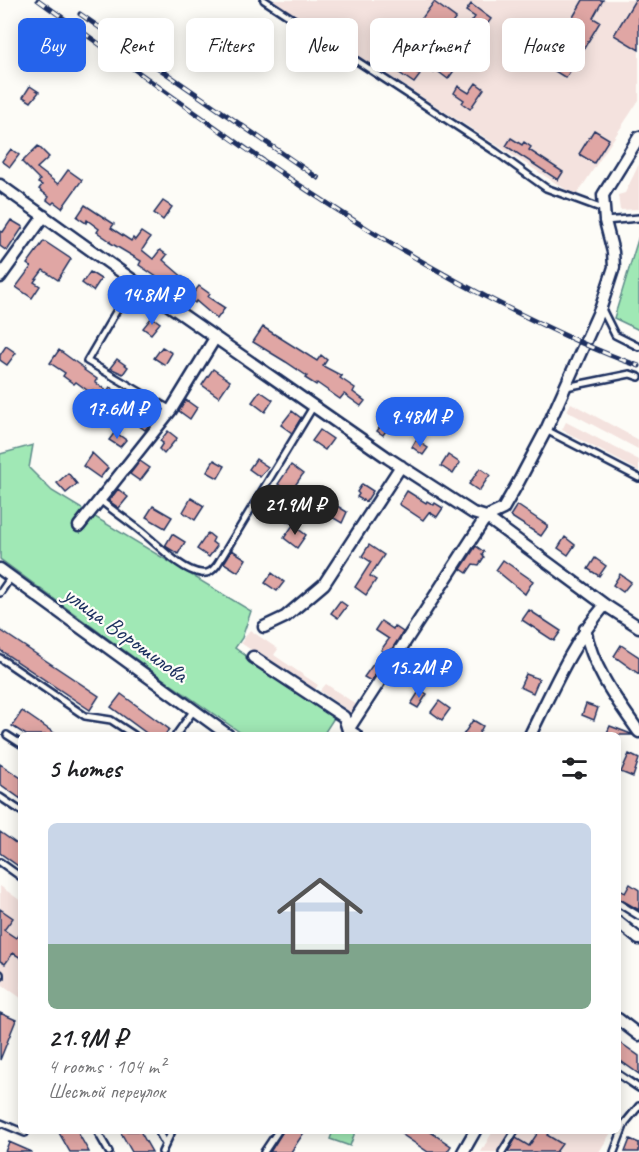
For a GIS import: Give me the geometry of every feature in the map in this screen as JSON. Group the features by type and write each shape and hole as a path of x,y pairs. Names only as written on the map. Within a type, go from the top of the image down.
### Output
{"street":[{"path":"353,732 486,517 503,509 546,430 601,307 614,267 614,252 605,215 603,195 639,137"},
{"path":"0,185 214,338 401,466 473,513 486,517 605,605 639,627"},
{"path":"0,277 44,216"},
{"path":"79,526 171,410 214,338"},
{"path":"264,627 285,617 324,585 401,466"},
{"name":"улица Ворошилова","path":"0,568 224,732"},
{"path":"531,732 585,628 605,605"},
{"path":"585,628 589,650 603,679 639,732"},
{"path":"253,657 344,717 352,732"},
{"path":"621,924 639,939"},
{"path":"621,1021 639,1035"},
{"path":"464,1151 473,1134"}],"lane":[{"path":"264,0 496,152 546,188 605,215 639,218"},
{"path":"134,281 87,361 171,410"},
{"path":"601,307 615,335 639,347"},
{"path":"565,387 630,374 639,377"},
{"path":"100,501 149,538 165,554 199,573 212,571 314,407"},
{"path":"546,430 639,478"},
{"path":"0,593 12,577"},
{"path":"0,658 85,716 111,720 129,732"},
{"path":"178,732 194,710"},
{"path":"7,735 18,742"},
{"path":"0,797 18,809"},
{"path":"0,862 18,875"},
{"path":"621,905 639,916"},
{"path":"621,1076 639,1088"},
{"path":"614,1152 626,1124 639,1106"},
{"path":"0,1124 18,1130"},
{"path":"99,1134 109,1152"},
{"path":"160,1134 165,1144"},
{"path":"162,1152 170,1134"},
{"path":"264,1152 276,1134"},
{"path":"502,1152 513,1134"}],"shaded area":[{"path":"271,0 639,0 639,100 576,196 383,72 490,72 490,18 370,18 370,64 358,56 358,18 299,18"},
{"path":"639,164 639,209 620,210 618,195 625,193"},
{"path":"571,403 639,440 638,449 567,411"},
{"path":"566,422 639,460 639,471 562,430"},
{"path":"250,630 278,649 274,655 318,685 313,693 241,643"},
{"path":"326,684 360,707 354,715 320,691"},
{"path":"0,886 18,899 18,996 0,983"},
{"path":"491,1134 610,1134 599,1152 481,1152"}],"green space":[{"path":"639,236 639,330 614,318"},
{"path":"33,445 29,468 52,491 251,611 242,638 235,648 334,718 325,732 240,732 159,676 0,559 0,454"},
{"path":"332,1134 354,1134 350,1146 330,1139"}],"building":[{"path":"583,0 603,0 593,18 600,22 585,47 585,18 572,18"},
{"path":"635,0 639,0 639,50 614,35"},
{"path":"434,2 456,18 422,18"},
{"path":"471,4 490,18 474,18 466,11"},
{"path":"398,72 416,72 420,75 414,83"},
{"path":"439,72 453,72 448,79"},
{"path":"556,72 570,72 566,78"},
{"path":"476,83 484,89 470,109 462,103 464,100 454,93 458,86 469,93"},
{"path":"30,86 39,92 31,102 23,97"},
{"path":"594,130 609,139 594,163 579,154"},
{"path":"511,138 522,145 524,142 531,147 529,150 563,172 558,180 506,146"},
{"path":"38,146 49,157 37,168 58,184 68,170 82,180 62,208 47,200 49,197 39,189 42,185 38,183 40,180 22,162"},
{"path":"11,149 19,155 10,167 2,161"},
{"path":"163,201 172,207 163,220 154,213"},
{"path":"85,205 114,224 111,228 131,241 133,238 135,240 141,232 150,238 142,250 153,259 160,250 167,255 163,260 185,279 176,290 139,265 141,261 109,242 97,232 99,229 87,220 86,223 77,217"},
{"path":"11,220 23,227 7,251 0,246 0,231 3,232"},
{"path":"44,241 71,259 58,280 43,270 34,282 40,286 32,298 16,287 31,267 27,264"},
{"path":"90,272 101,279 93,291 82,283"},
{"path":"199,286 210,294 208,297 225,308 217,319 196,301 195,303 189,299"},
{"path":"152,317 160,323 151,334 143,328"},
{"path":"263,327 317,361 321,355 327,360 323,366 342,376 340,378 355,388 353,392 365,401 361,406 344,394 340,399 253,342"},
{"path":"6,346 16,353 7,365 0,360 0,355"},
{"path":"162,347 172,353 165,365 154,358"},
{"path":"59,350 97,379 95,382 107,391 110,387 120,394 113,405 93,391 91,393 76,382 74,384 63,376 65,373 50,363"},
{"path":"117,359 128,367 123,374 110,368"},
{"path":"213,369 230,381 219,397 202,385"},
{"path":"260,391 273,400 265,412 252,402"},
{"path":"186,400 197,408 190,419 179,411"},
{"path":"153,405 161,410 145,430 131,420 136,413 144,419"},
{"path":"292,411 301,418 292,433 281,425"},
{"path":"388,416 394,420 383,435 377,431"},
{"path":"320,430 333,439 325,450 312,441"},
{"path":"168,431 177,438 164,454 159,449 163,443 160,441"},
{"path":"115,432 126,440 120,447 109,440"},
{"path":"416,440 428,448 423,455 412,447"},
{"path":"92,453 108,468 100,478 83,466"},
{"path":"448,455 460,463 453,474 441,466"},
{"path":"256,459 268,467 260,477 249,469"},
{"path":"214,460 225,466 218,478 207,472"},
{"path":"140,461 150,468 140,481 130,474"},
{"path":"291,465 303,474 290,493 278,484"},
{"path":"480,468 490,475 479,491 469,484"},
{"path":"68,473 77,484 66,493 57,483"},
{"path":"362,484 373,491 366,502 357,497"},
{"path":"118,489 128,497 119,508 109,501"},
{"path":"407,491 426,503 427,501 434,505 435,503 443,508 437,517 429,512 423,520 399,504"},
{"path":"191,498 204,506 195,520 183,512"},
{"path":"334,504 347,512 342,523 327,514"},
{"path":"517,505 548,526 541,536 510,516"},
{"path":"153,506 172,517 165,528 146,517"},
{"path":"281,508 294,515 290,523 276,515"},
{"path":"293,525 306,535 297,548 284,538"},
{"path":"208,533 214,538 212,542 217,546 209,557 197,549"},
{"path":"172,534 185,542 178,554 165,546"},
{"path":"565,537 575,545 568,555 558,548"},
{"path":"369,545 384,555 370,576 376,580 366,595 355,587 371,562 362,556"},
{"path":"476,546 484,552 482,555 484,557 479,565 473,564 467,573 461,569"},
{"path":"232,550 246,559 238,572 224,563"},
{"path":"595,558 606,566 599,576 588,569"},
{"path":"503,560 533,581 525,594 496,570"},
{"path":"272,573 284,582 277,591 265,583"},
{"path":"620,574 631,582 623,592 613,585"},
{"path":"340,601 347,606 338,618 331,613"},
{"path":"529,610 561,631 554,641 522,620"},
{"path":"381,621 403,632 388,655 381,650 389,639 375,630"},
{"path":"0,630 99,696 90,710 0,650"},
{"path":"621,645 639,657 639,674 614,656"},
{"path":"374,663 380,667 371,681 364,677"},
{"path":"526,674 539,679 533,693 520,687"},
{"path":"420,690 427,694 418,708 411,704"},
{"path":"121,694 169,729 167,732 145,732 111,707"},
{"path":"439,701 450,709 442,720 431,712"},
{"path":"586,704 598,708 594,720 582,715"},
{"path":"22,711 53,732 21,732 12,726"},
{"path":"473,720 483,726 480,732 465,732"},
{"path":"610,726 632,735 621,735 621,732 607,732"},
{"path":"629,754 639,759 633,777 621,772"},
{"path":"0,764 18,776 18,797 0,784"},
{"path":"0,832 18,845 18,866 0,853"},
{"path":"630,884 639,890 639,910 621,900 621,891 625,893"},
{"path":"0,909 13,918 4,930 16,938 18,935 18,956 13,953 5,964 0,961"},
{"path":"0,1013 16,1020 0,1060"},
{"path":"621,1043 639,1056 639,1074 621,1061"},
{"path":"60,1134 79,1134 89,1152 70,1152"},
{"path":"122,1134 142,1134 152,1152 132,1152"},
{"path":"281,1134 303,1134 291,1152 270,1152"},
{"path":"401,1134 433,1134 451,1146 447,1152 428,1152"},
{"path":"537,1134 548,1134 562,1144 556,1152 508,1152 516,1138 529,1146"},
{"path":"630,1139 639,1143 639,1152 625,1152"},
{"path":"9,1142 32,1152 5,1152"}],"railway":[{"path":"38,0 211,125 329,205 451,278 514,311 591,347 639,366"},
{"path":"80,14 318,178"}]}
